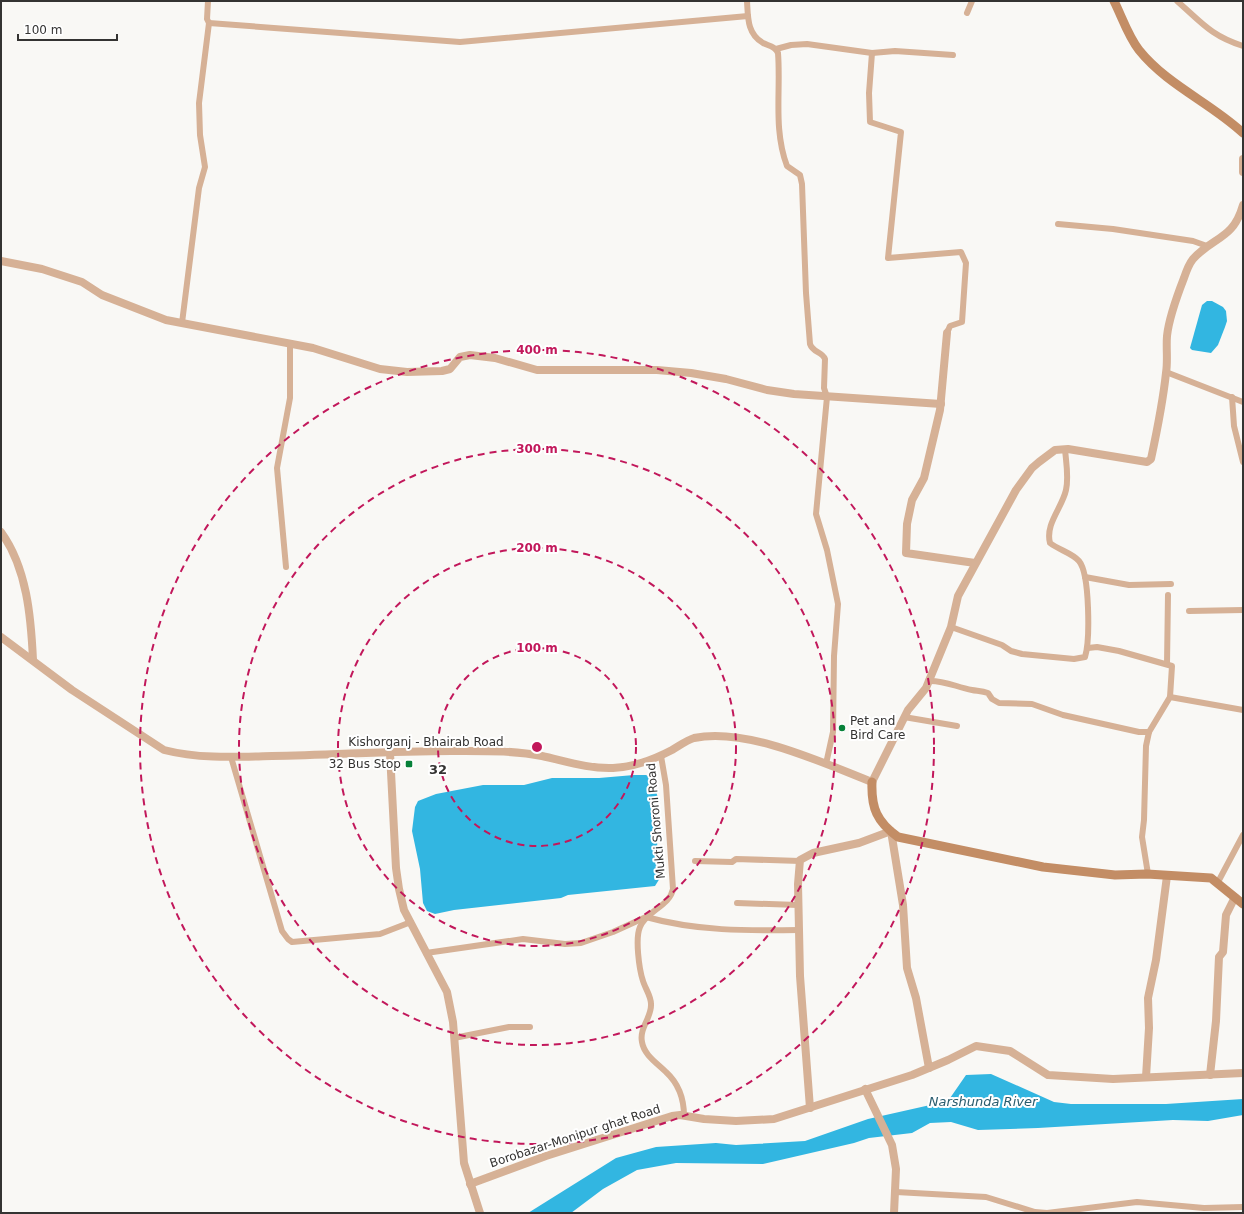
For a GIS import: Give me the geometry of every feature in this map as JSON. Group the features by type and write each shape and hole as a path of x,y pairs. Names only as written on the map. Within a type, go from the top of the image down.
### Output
{"main road":[{"path":"1114,1 1133,42 1145,57 1158,70 1224,116 1243,132"},
{"path":"872,782 871,800 873,807 881,821 898,837 1043,867 1115,875 1148,874 1211,878 1218,882 1243,904"}],"street":[{"path":"182,323 199,188 205,167 200,135 199,103 209,23 207,19 208,1"},
{"path":"747,1 749,26 752,34 764,43 776,49 791,45 807,44 872,53 895,51 953,55"},
{"path":"967,12 972,1"},
{"path":"1177,1 1204,27 1219,37 1243,46"},
{"path":"209,23 460,42 748,16"},
{"path":"776,49 778,58 778,114 782,147 787,166 801,177 806,246 806,293 810,344 814,350 825,357 824,388 826,397 816,514 828,550 838,604 834,656 833,732 826,764"},
{"path":"872,53 869,93 870,122 901,132 888,258 961,252 966,263 962,322 950,326 948,332 941,404 924,478 910,507 907,524 906,553 975,563"},
{"path":"1243,159 1243,172"},
{"path":"872,782 908,710 926,688 951,627 958,596 1016,490 1032,468 1056,450 1065,449 1149,461 1153,450 1166,372 1167,335 1174,307 1192,260 1207,246 1219,241 1228,233 1236,223 1243,205"},
{"path":"1058,224 1193,241 1207,246"},
{"path":"1,261 42,269 75,279 102,295 166,320 290,345 313,348 380,369 407,372 447,370 452,367 460,357 470,354 495,358 537,370 633,369 691,373 726,379 767,390 826,397 941,404"},
{"path":"286,567 277,468 290,398 290,345"},
{"path":"1166,372 1243,402"},
{"path":"1232,397 1234,426 1243,462"},
{"path":"951,627 1002,645 1011,651 1022,654 1080,658 1086,657 1088,648 1088,615 1084,577 1080,563 1075,557 1050,543 1048,536 1053,518 1063,500 1066,489 1065,449"},
{"path":"1,532 14,555 28,602 33,660"},
{"path":"1084,577 1129,585 1171,584"},
{"path":"1166,664 1168,595"},
{"path":"1188,612 1243,610"},
{"name":"Kishorganj - Bhairab Road","path":"1,637 72,690 164,750 180,754 231,757 465,751 524,754 579,765 610,768 627,767 661,756 691,739 715,736 750,740 770,745 826,764 872,782"},
{"path":"1088,648 1097,647 1119,651 1166,664 1172,666 1173,669 1170,697 1149,732 1145,758 1144,820 1142,837 1148,874"},
{"path":"928,681 939,680 973,691 988,693 992,699 999,703 1032,704 1063,715 1139,732 1149,732"},
{"path":"1170,697 1243,710"},
{"path":"904,717 957,726"},
{"path":"390,753 396,868 404,910 447,992 453,1022 463,1156 470,1184 480,1213"},
{"name":"Mukti Shoroni Road","path":"426,953 523,939 565,944 581,943 613,932 646,916 670,897 673,889 666,785 661,756"},
{"path":"231,757 282,931 288,940 292,942 362,937 380,934 411,922"},
{"path":"810,1108 801,991 798,866 802,858 813,853 859,843 891,831 903,905 907,968 916,998 929,1068"},
{"path":"1218,882 1243,835"},
{"path":"695,861 732,862 736,859 800,861"},
{"path":"1146,1077 1149,1028 1148,998 1156,960 1167,876"},
{"path":"1210,1075 1216,1022 1219,957 1223,952 1226,915 1235,898"},
{"path":"737,903 798,905"},
{"path":"684,1116 681,1095 671,1078 646,1052 641,1041 643,1029 652,1005 643,982 639,959 639,930 646,916 666,922 700,928 799,930"},
{"path":"454,1038 509,1028 530,1027"},
{"name":"Borobazar-Monipur ghat Road","path":"470,1184 623,1130 672,1116 736,1121 774,1119 865,1089 886,1084 948,1060 976,1046 1010,1051 1048,1075 1113,1078 1243,1073"},
{"path":"865,1089 892,1145 896,1169 894,1213"},
{"path":"896,1192 989,1198 1035,1212 1047,1213 1071,1212 1137,1202 1204,1208 1243,1207"}],"water":[{"path":"1207,301 1212,301 1223,307 1226,311 1227,321 1218,345 1211,353 1192,350 1190,348 1202,305"},
{"path":"646,775 652,778 658,798 656,830 660,878 655,886 568,895 561,898 454,910 435,914 427,911 423,903 420,869 412,831 415,807 418,801 436,794 483,785 524,785 552,778 599,778"},
{"name":"Narshunda River","path":"991,1074 1054,1102 1071,1104 1166,1104 1243,1099 1243,1115 1208,1121 1173,1120 978,1130 951,1122 930,1123 912,1133 869,1138 854,1143 763,1164 676,1163 637,1170 603,1189 571,1213 528,1213 616,1158 656,1147 716,1143 736,1145 805,1141 868,1119 948,1101 966,1075"}],"place":[{"name":"Pet and Bird Care","path":"842,728"},
{"name":"32 Bus Stop","path":"409,764"}],"district":[{"name":"32","path":"438,769"}]}
